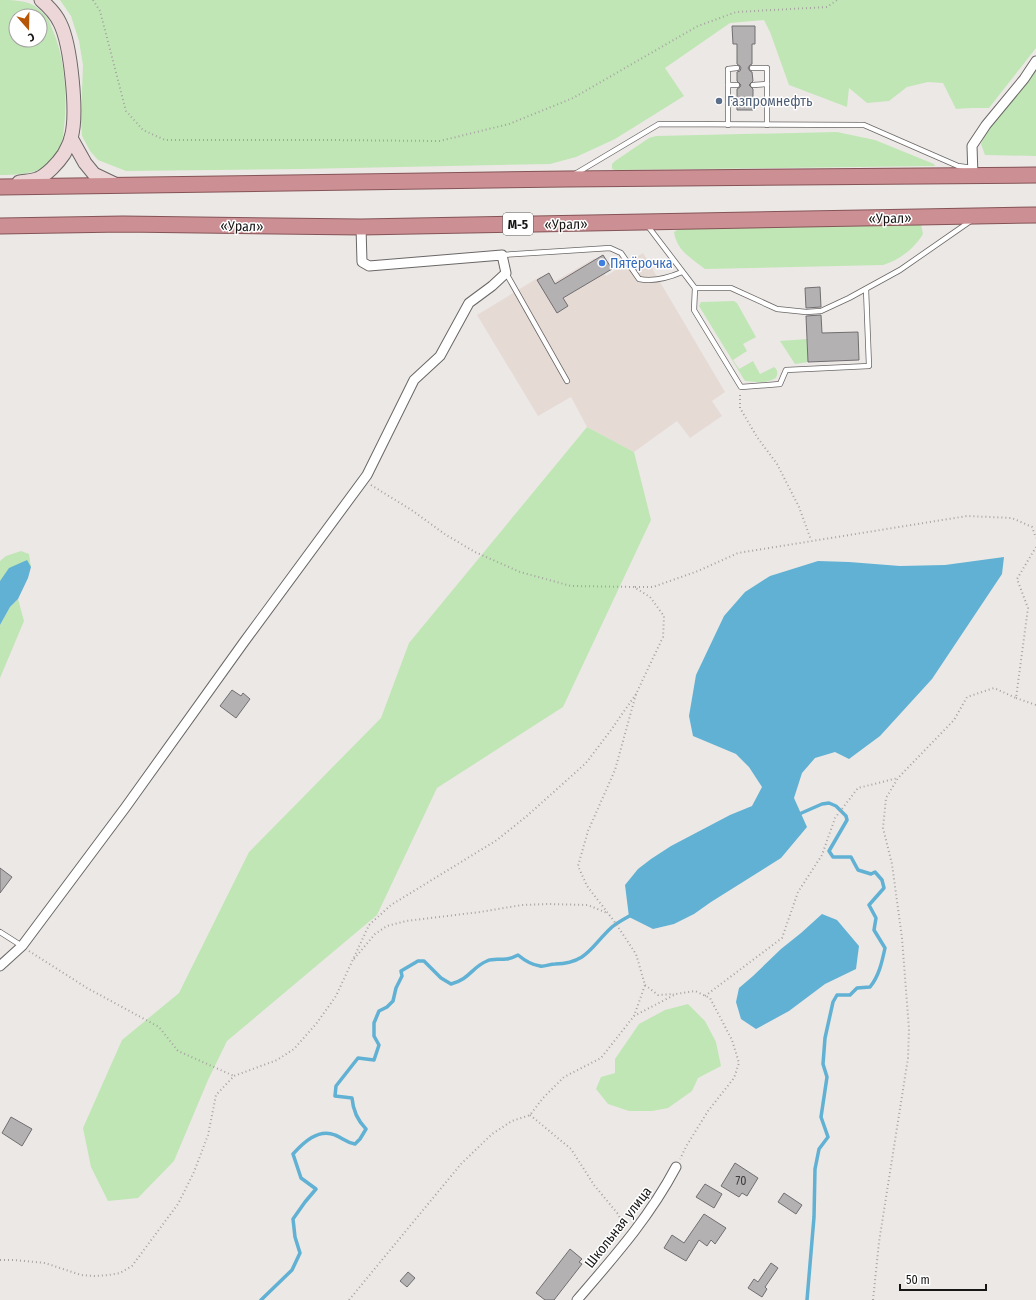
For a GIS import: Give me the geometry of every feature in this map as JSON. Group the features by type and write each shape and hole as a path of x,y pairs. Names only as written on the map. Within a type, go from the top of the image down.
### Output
{"highway":[{"path":"0,186 973,172 1036,175"},
{"name":"«Урал»","path":"0,226 123,224 361,227 1036,215"}],"main road":[{"path":"0,186 38,179 54,167 64,154 71,138 73,109 71,66 67,44 60,23 41,0"},
{"path":"71,138 85,163 94,174 117,185"}],"street":[{"path":"973,172 972,146 986,125 1036,62"},
{"path":"0,966 22,946 125,808 363,480 414,380 440,356 469,303 492,286 506,273 502,255 369,266 362,262 361,227"},
{"name":"Школьная улица","path":"578,1300 630,1238 662,1193 676,1167"}],"lane":[{"path":"728,124 728,69 737,68"},
{"path":"752,68 767,68 767,125"},
{"path":"752,84 767,84"},
{"path":"728,85 737,85"},
{"path":"728,103 737,103"},
{"path":"753,103 767,103"},
{"path":"567,179 659,124 864,125 973,172"},
{"path":"695,288 732,288 777,309 806,312 821,311 866,289 900,270 978,216"},
{"path":"645,222 695,288 694,310 741,387 780,384 786,370 869,366 866,289"},
{"path":"502,255 610,248 621,253 639,279 648,281 662,279 682,272"},
{"path":"506,273 567,381"},
{"path":"0,932 22,946"}],"path":[{"path":"94,0 100,11 126,111 143,130 165,140 440,141 509,124 573,98 698,26 736,12 827,7 837,0"},
{"path":"740,385 740,408 757,437 777,464 799,507 811,540"},
{"path":"363,480 475,552 520,572 571,586 653,587 698,571 738,553 967,516 1012,518 1032,527 1036,538"},
{"path":"1016,698 1028,608 1017,580 1036,548"},
{"path":"349,1300 461,1164 492,1134 512,1121 530,1115 543,1098 564,1077 601,1058 634,1016 645,985 636,954 614,920 587,886 578,866 588,832 615,770 636,694 663,636 664,616 650,597 634,587"},
{"path":"873,1300 879,1242 908,1058 909,1030 902,938 892,864 883,828 886,798 898,778 954,720 967,697 994,688 1036,705"},
{"path":"0,1260 45,1263 81,1275 95,1276 120,1273 132,1266 178,1204 194,1172 208,1134 216,1095 234,1076 277,1060 294,1049 316,1024 336,996 369,926 391,905 497,840 586,763 636,694"},
{"path":"705,996 782,938 798,892 822,854 836,817 858,788 898,778"},
{"path":"352,962 375,934 387,926 406,921 522,905 548,904 588,905 609,914"},
{"path":"22,946 87,988 159,1027 178,1051 234,1076"},
{"path":"645,985 658,995 696,991 710,998 732,1040 739,1063 734,1078 701,1122 686,1146 676,1167"},
{"path":"634,1016 676,994"},
{"path":"530,1115 571,1149 594,1184 618,1214 630,1238"}],"shaded area":[{"path":"643,253 725,392 712,401 722,416 690,438 677,421 634,452 587,427 571,397 538,416 477,315 541,276 547,286 595,258 606,276"}],"green space":[{"path":"0,0 25,2 38,8 8,8 8,48 48,48 48,20 61,56 65,83 65,124 60,147 54,158 45,167 33,172 0,175"},
{"path":"60,0 1036,0 1036,48 989,108 956,109 943,83 928,82 907,87 889,101 867,103 849,88 847,107 789,85 770,32 764,20 730,23 665,68 684,96 615,139 576,157 550,164 126,171 98,160 90,151 82,136 81,120 83,65 79,41 71,16"},
{"path":"1036,71 1036,156 985,155 981,144 986,132"},
{"path":"837,132 875,140 934,164 935,166 612,169 612,164 615,161 649,138 656,136"},
{"path":"921,224 923,234 911,249 895,260 883,265 705,269 685,254 678,244 674,232 680,228"},
{"path":"734,301 737,303 756,337 743,344 747,351 733,360 739,369 753,361 760,374 774,367 777,372 776,378 765,382 745,381 699,306 701,302"},
{"path":"807,339 808,362 795,364 780,341"},
{"path":"587,427 634,452 651,520 563,707 437,788 377,915 227,1041 208,1080 174,1161 138,1198 108,1201 91,1167 83,1128 122,1040 179,993 249,852 381,718 409,643"},
{"path":"21,551 29,554 31,567 26,560 0,581 0,561 6,556"},
{"path":"18,599 24,621 0,678 0,625 10,607"},
{"path":"688,1004 705,1021 716,1042 721,1066 698,1078 692,1091 668,1108 652,1111 629,1111 608,1104 596,1089 601,1077 615,1073 615,1059 639,1024 665,1010"}],"water":[{"path":"1004,557 1002,574 932,679 880,736 849,759 835,752 815,758 802,773 794,798 807,827 781,858 694,914 674,924 653,929 629,917 625,885 638,869 671,846 730,815 752,806 762,787 749,767 736,754 693,736 689,716 696,675 724,616 745,592 770,576 818,561 900,566 945,565"},
{"path":"27,560 31,567 28,578 18,599 10,607 0,625 0,581 9,568"},
{"path":"822,914 837,920 859,946 856,969 825,984 789,1011 756,1029 741,1019 736,1002 739,988"}],"building":[{"path":"732,26 755,26 755,44 752,44 752,64 748,68 752,72 753,81 749,85 753,89 753,99 749,103 753,107 753,110 737,110 737,107 741,103 737,99 737,89 741,85 737,81 737,72 740,71 741,68 737,64 737,44 733,44"},
{"path":"603,255 612,269 563,298 568,306 557,313 537,280 549,273 555,284"},
{"path":"820,287 821,307 806,308 805,288"},
{"path":"821,315 822,333 858,332 859,360 808,362 806,316"},
{"path":"232,690 241,696 243,693 250,699 236,718 220,706"},
{"path":"0,868 12,877 0,893"},
{"path":"11,1117 32,1129 22,1146 2,1133"},
{"path":"735,1163 758,1178 747,1196 742,1193 739,1197 721,1186"},
{"path":"705,1184 722,1194 714,1208 696,1197"},
{"path":"784,1193 802,1205 796,1214 778,1202"},
{"path":"704,1214 726,1228 715,1244 711,1240 707,1246 699,1240 686,1261 664,1248 672,1235 684,1243"},
{"path":"570,1249 582,1259 579,1262 582,1264 554,1300 545,1300 536,1293"},
{"path":"771,1263 778,1268 765,1287 767,1289 762,1297 748,1288 754,1279 758,1282"},
{"path":"408,1272 415,1278 407,1287 400,1281"}],"waterway":[{"path":"797,815 822,804 829,803 836,806 846,816 847,820 829,851 833,857 851,857 858,870 871,874 875,872 882,880 884,888 869,905 876,918 874,930 885,948 878,974 870,987 857,988 850,995 837,995 833,1002 825,1038 823,1064 827,1077 821,1117 828,1137 819,1149 815,1169 814,1217 807,1300"},
{"path":"261,1300 292,1270 300,1253 295,1237 293,1219 316,1189 301,1178 293,1154 306,1141 323,1133 335,1135 355,1144 366,1129 356,1115 352,1098 335,1096 336,1086 358,1058 374,1060 379,1045 374,1036 374,1023 379,1011 387,1007 393,1001 396,988 402,976 401,971 418,961 424,961 441,978 451,984 463,979 478,966 487,961 509,959 518,955 534,965 543,966 566,963 582,957 612,927 633,914"}],"place":[{"name":"Газпромнефть","path":"719,101"},
{"name":"Пятёрочка","path":"602,263"}]}
